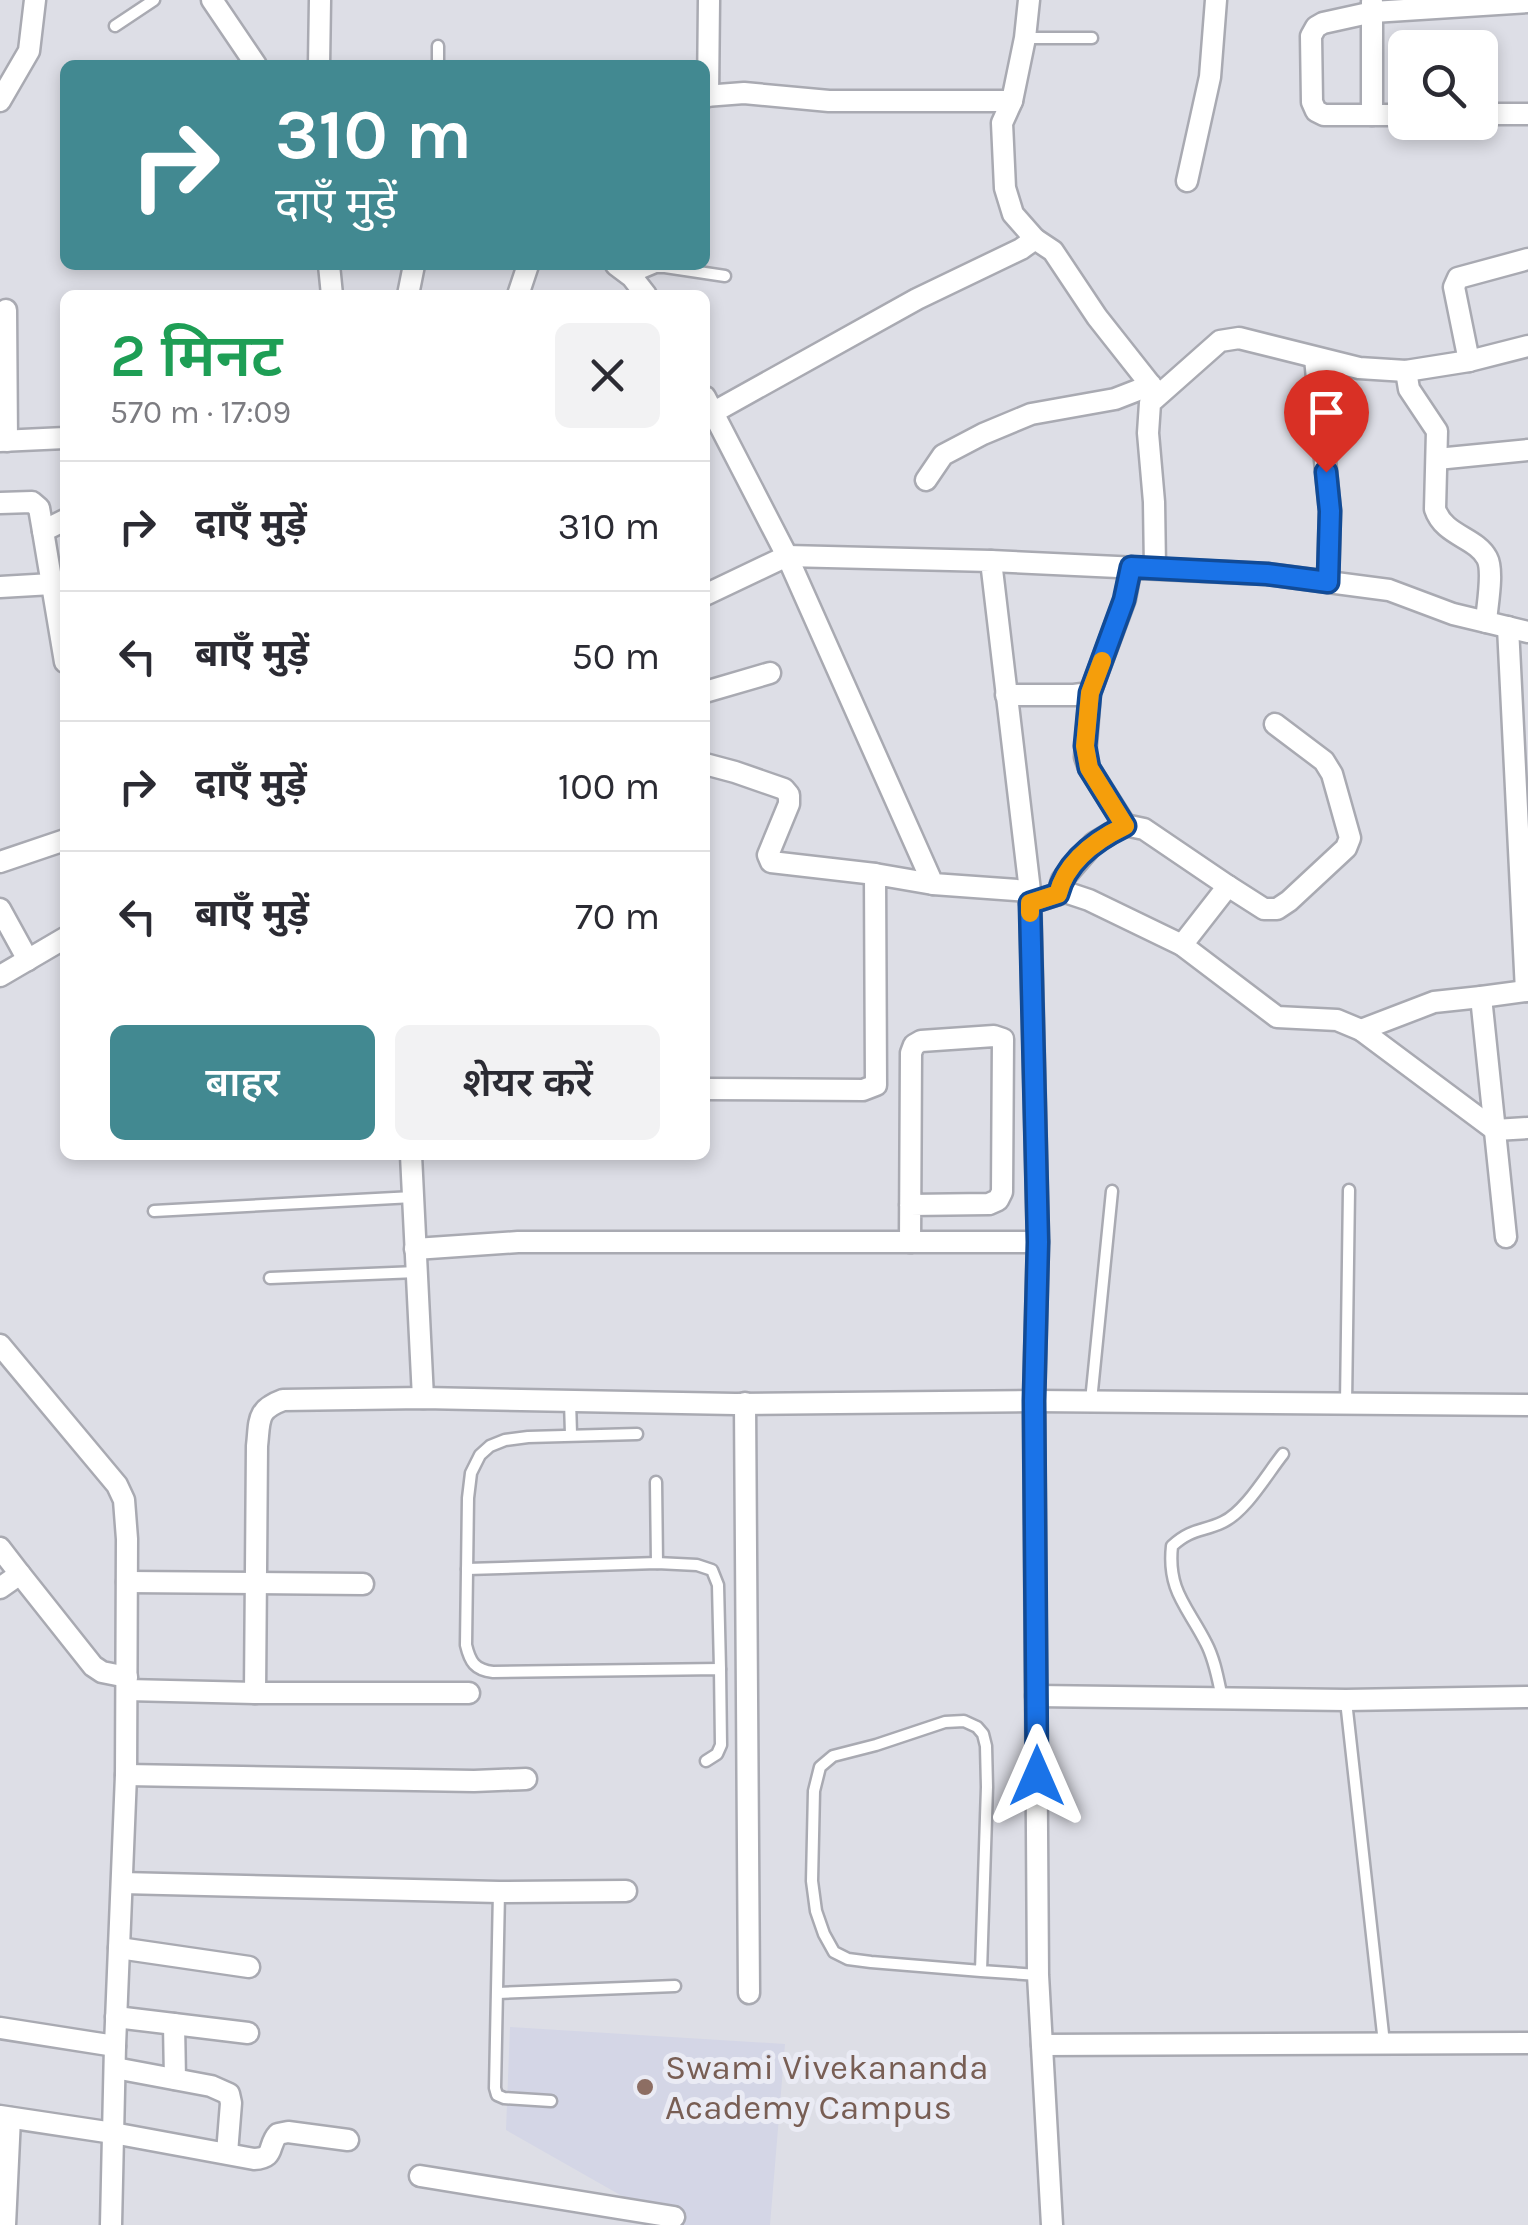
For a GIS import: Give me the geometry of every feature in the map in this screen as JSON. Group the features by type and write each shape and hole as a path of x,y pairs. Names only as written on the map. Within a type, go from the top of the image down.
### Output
{"street":[{"path":"0,101 28,50 35,0"},
{"path":"212,0 253,60"},
{"path":"318,60 320,0"},
{"path":"708,60 710,0"},
{"path":"1029,0 1026,38 1012,101 1002,123 1005,188 1013,214 1035,239 1053,251 1097,317 1155,390"},
{"path":"1187,181 1210,76 1216,0"},
{"path":"1388,116 1324,114 1316,110 1312,102 1311,36 1316,28 1372,6 1528,2"},
{"path":"1372,6 1372,116"},
{"path":"710,96 744,94 829,101 1012,101"},
{"path":"1498,114 1528,114"},
{"path":"933,884 788,556 710,404 1035,239"},
{"path":"1469,361 1454,287 1458,278 1528,260"},
{"path":"624,271 641,290"},
{"path":"6,310 4,441 60,438"},
{"path":"926,480 943,455 1031,414 1155,390 1220,340 1239,338 1359,368 1406,371 1528,346"},
{"path":"1315,358 1330,511 1328,582"},
{"path":"1406,371 1409,389 1437,431 1435,509 1439,519 1487,558 1490,570 1486,622"},
{"path":"1155,390 1148,433 1155,568"},
{"path":"1437,459 1528,450"},
{"path":"0,502 32,502 39,508 60,620"},
{"path":"44,530 60,522"},
{"path":"710,593 788,556 1155,568 1267,574 1388,590 1453,614 1518,630 1527,991 1434,1002 1361,1030"},
{"path":"990,561 1030,897 1038,1242 1034,1401 1038,1975 1052,2225"},
{"path":"1125,826 1086,757 1090,693 1124,600 1131,567"},
{"path":"0,586 52,584"},
{"path":"710,690 770,672"},
{"path":"1006,695 1090,693"},
{"path":"1058,894 1062,880 1094,843 1125,826 1144,829 1264,909 1277,909 1289,901 1346,848 1350,838 1332,774 1324,761 1275,724"},
{"path":"710,765 784,788 789,794 789,804 768,855 771,862 1030,897 1065,892 1089,900 1182,945 1277,1017 1337,1020 1361,1030 1495,1130 1528,1128"},
{"path":"0,862 60,842"},
{"path":"710,1090 864,1090 876,1085 876,874"},
{"path":"1182,945 1228,886"},
{"path":"0,909 28,960"},
{"path":"0,976 60,941"},
{"path":"1481,997 1506,1237"},
{"path":"910,1206 989,1204 998,1200 1002,1192 1003,1039 994,1036 914,1045 911,1053 910,1206 910,1242"},
{"path":"412,1160 423,1398"},
{"path":"415,1249 518,1242 1038,1242"},
{"path":"0,1345 117,1485 124,1500 126,1775 112,2225"},
{"path":"255,1693 257,1446 260,1418 268,1406 284,1400 1528,1404"},
{"path":"745,1404 749,1993"},
{"path":"0,1548 93,1666 127,1683 255,1693 469,1694"},
{"path":"0,1588 20,1574"},
{"path":"126,1582 362,1584"},
{"path":"1036,1696 1346,1700 1528,1697"},
{"path":"126,1775 526,1779"},
{"path":"122,1883 499,1892 626,1891"},
{"path":"119,1948 249,1966"},
{"path":"116,2017 248,2033"},
{"path":"174,2024 175,2079"},
{"path":"0,2028 115,2046"},
{"path":"1042,2045 1528,2043"},
{"path":"115,2068 211,2086 229,2094 228,2152"},
{"path":"5,2225 5,2117 264,2158 278,2134 348,2140"},
{"path":"420,2176 589,2214 674,2217"}],"lane":[{"path":"115,26 154,0"},
{"path":"1026,38 1092,38"},
{"path":"438,46 438,60"},
{"path":"685,270 725,276"},
{"path":"1346,1404 1349,1190"},
{"path":"1091,1401 1112,1191"},
{"path":"154,1210 413,1197"},
{"path":"270,1278 417,1272"},
{"path":"570,1401 571,1434"},
{"path":"636,1434 505,1440 480,1455 471,1472 468,1498 466,1645 470,1661 480,1670 493,1672 720,1669"},
{"path":"1222,1699 1212,1657 1180,1596 1170,1567 1172,1546 1185,1534 1225,1521 1236,1512 1283,1454"},
{"path":"656,1482 657,1563"},
{"path":"467,1569 657,1563 697,1565 712,1570 718,1584 721,1745 717,1754 706,1761"},
{"path":"1346,1700 1384,2043"},
{"path":"982,1971 987,1787 982,1734 964,1721 945,1722 833,1756 820,1767 814,1790 812,1881 816,1910 834,1952 872,1962 982,1971 1038,1975"},
{"path":"499,1892 495,2088 497,2095 504,2098 550,2100"},
{"path":"498,1993 675,1986"}],"shaded area":[{"name":"Swami Vivekananda Academy Campus","path":"510,2027 785,2044 770,2225 673,2225 506,2130"}],"slow traffic":[{"path":"1030,913 1030,903 1058,894 1062,880 1094,843 1125,826 1086,757 1090,693 1102,661"}],"place":[{"name":"Swami Vivekananda Academy Campus","path":"645,2087"}],"route":[{"path":"1037,1776 1034,1401 1038,1242 1030,903 1058,894 1062,880 1094,843 1125,826 1089,768 1085,746 1090,693 1124,600 1131,567 1267,574 1328,582 1330,511 1326,472"}]}
